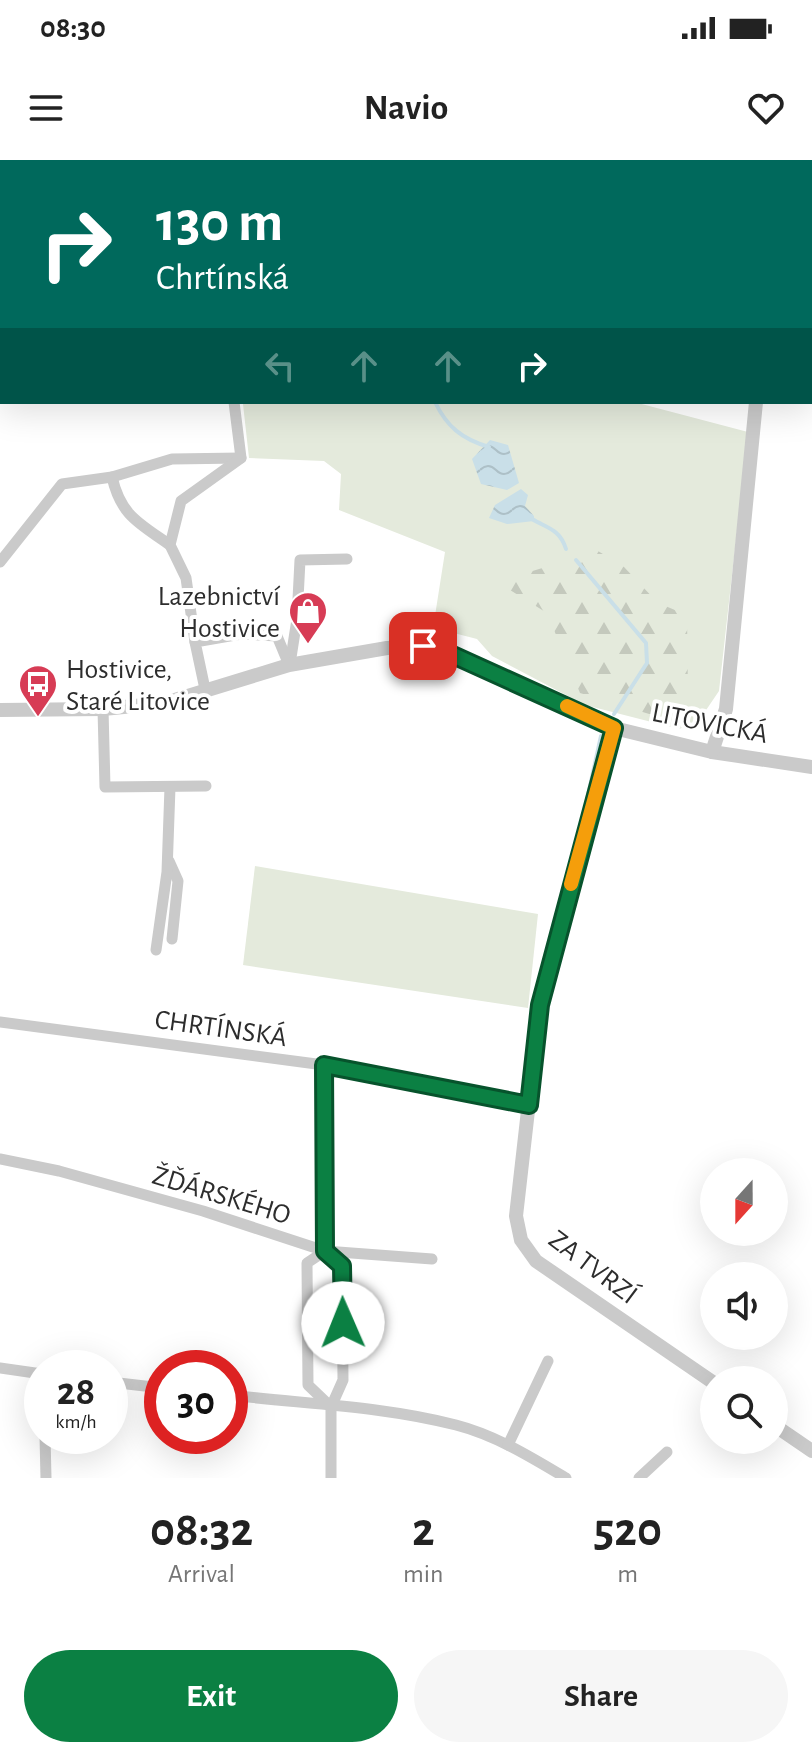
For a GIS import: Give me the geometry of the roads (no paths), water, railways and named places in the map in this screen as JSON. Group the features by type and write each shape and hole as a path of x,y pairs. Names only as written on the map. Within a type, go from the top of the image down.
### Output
{"street":[{"path":"234,404 241,458"},
{"path":"712,752 726,709 756,404"},
{"path":"0,562 62,484 112,477 172,459 241,458"},
{"path":"170,545 181,501 241,458"},
{"path":"112,477 117,500 128,515 170,545 186,578 205,689"},
{"path":"289,665 297,619 300,560 347,559"},
{"path":"195,642 241,634 277,636 289,665"},
{"name":"LITOVICKÁ","path":"0,710 103,709 165,703 289,665 387,648 433,646 614,728 712,752 812,767"},
{"path":"103,709 105,787 206,786"},
{"name":"ZA TVRZÍ","path":"614,728 540,1005 516,1216 521,1240 536,1261 700,1373"},
{"path":"156,950 167,857 170,787"},
{"path":"167,857 178,881 172,939"},
{"name":"CHRTÍNSKÁ","path":"0,1022 324,1065 529,1105"},
{"path":"324,1065 325,1251 342,1266 343,1380 331,1407 331,1478"},
{"name":"ŽĎÁRSKÉHO","path":"0,1159 189,1207 325,1251 432,1259"},
{"path":"325,1251 307,1263 308,1385 331,1407"},
{"path":"508,1445 548,1361"},
{"path":"0,1368 24,1372"},
{"path":"248,1397 398,1413 458,1425 508,1445 566,1478"},
{"path":"788,1435 812,1451"},
{"path":"639,1478 667,1452"},
{"path":"45,1454 46,1478"}],"water":[{"path":"490,440 508,445 519,483 507,490 481,484 472,459"},
{"path":"521,489 528,495 525,506 534,516 534,521 507,524 489,518 495,505"}],"waterway":[{"path":"436,404 456,431 489,447"},
{"path":"532,519 557,533 566,549"},
{"path":"576,560 646,643 647,663 614,714"},
{"path":"581,827 601,736"}],"place":[{"name":"Lazebnictví Hostivice","path":"308,645"},
{"name":"Hostivice, Staré Litovice","path":"38,718"}]}
